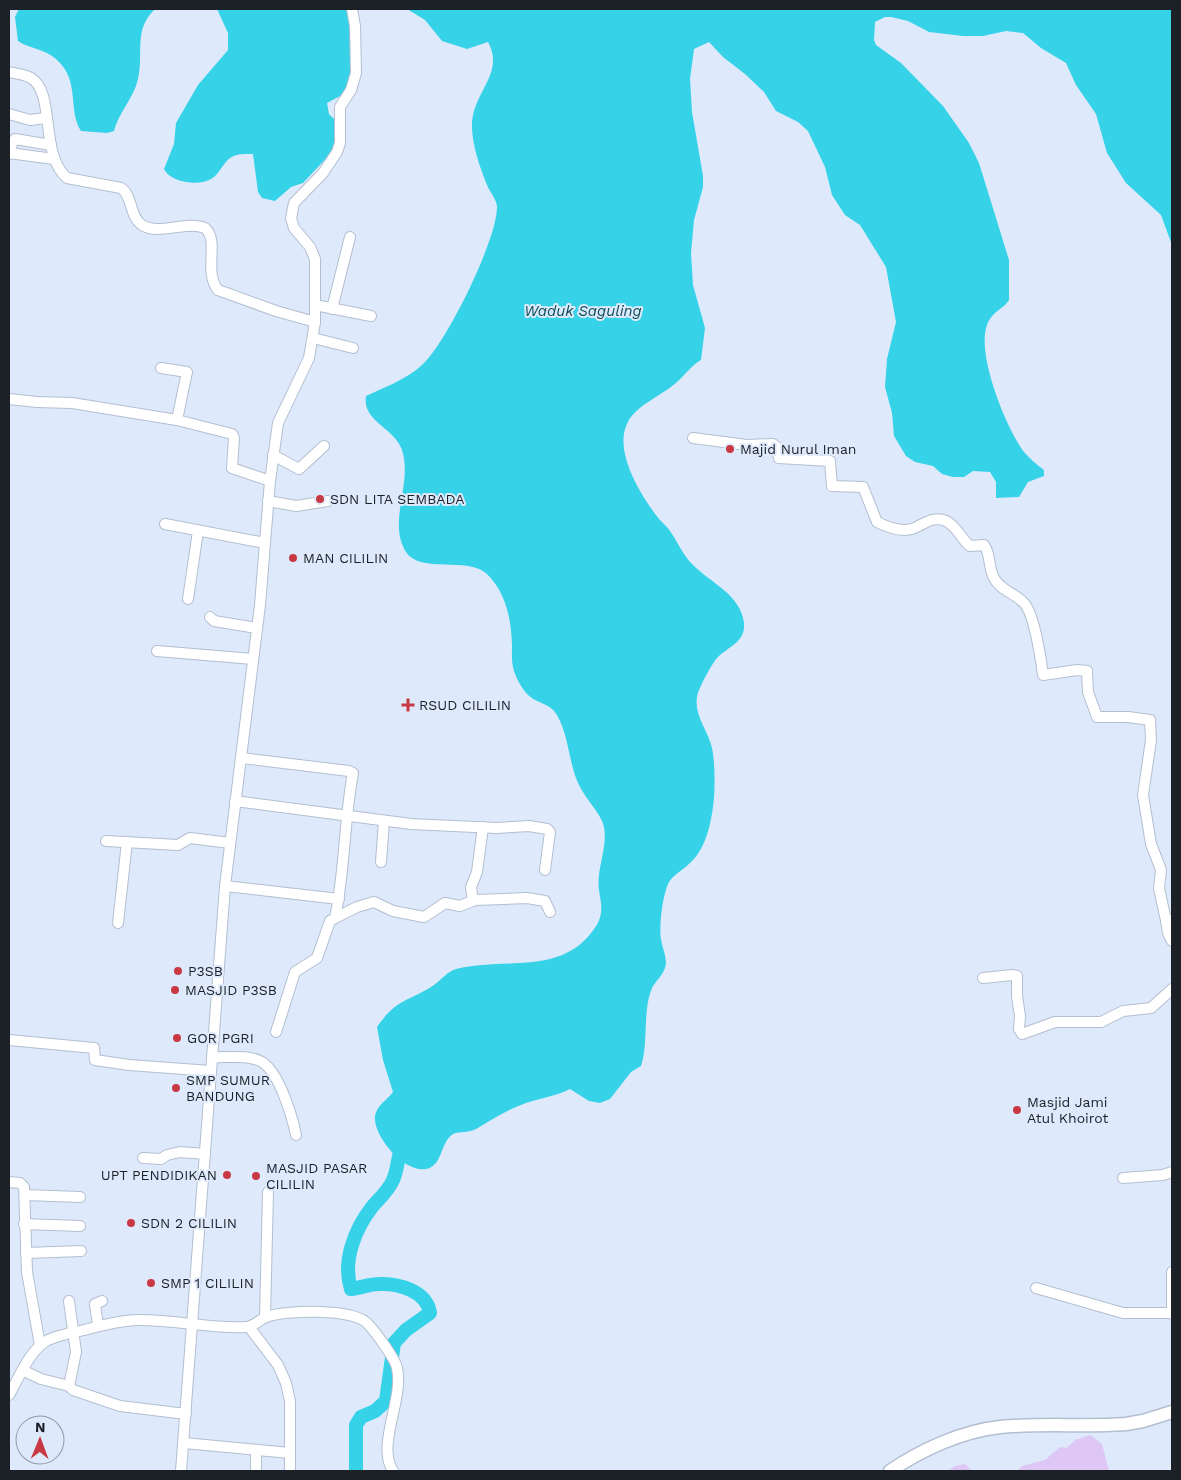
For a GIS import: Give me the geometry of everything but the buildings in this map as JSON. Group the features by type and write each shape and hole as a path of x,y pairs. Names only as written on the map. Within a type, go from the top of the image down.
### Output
{"main road":[{"path":"890,1471 919,1454 946,1442 998,1427 1126,1424 1143,1422 1172,1412"}],"street":[{"path":"181,1471 194,1326 225,886 257,628 273,455 278,423 304,369 313,338 315,322 315,259 310,246 294,228 291,213 294,203 323,174 337,152 340,142 340,107 351,90 356,73 355,26 352,9"},
{"path":"9,72 30,77 37,83 44,97 54,160 67,178 125,190 135,216 141,224 147,227 193,225 205,228 211,236 211,277 218,290 276,311 315,322"},
{"path":"9,114 30,120 46,118"},
{"path":"51,145 15,140 12,143 9,154 54,160"},
{"path":"332,309 350,237"},
{"path":"315,305 371,316"},
{"path":"313,338 352,348"},
{"path":"161,368 188,372 177,420"},
{"path":"9,399 72,403 177,420 232,434 234,438 232,468 270,481"},
{"path":"693,438 747,445 773,444 777,447 779,458 830,461 832,486 863,487 877,522 902,530 912,529 927,521 941,520 952,525 970,546 984,545 988,550 990,569 997,583 1021,599 1029,610 1042,658 1043,675 1078,670 1087,671 1088,692 1097,717 1133,717 1150,720 1151,740 1143,800 1151,844 1161,870 1159,888 1169,920 1168,933 1172,941"},
{"path":"273,455 299,469 324,446"},
{"path":"268,501 296,506 328,501"},
{"path":"165,524 265,543"},
{"path":"188,599 198,531"},
{"path":"210,617 214,621 257,628"},
{"path":"157,651 253,659"},
{"path":"241,758 352,771 346,815 339,899 335,918"},
{"path":"235,800 410,824 483,827 529,826 549,830 545,870"},
{"path":"381,862 384,821"},
{"path":"472,901 471,887 477,872 483,827"},
{"path":"106,841 178,845 190,838 230,843"},
{"path":"118,923 127,842"},
{"path":"225,886 339,899"},
{"path":"276,1032 295,972 317,958 330,921 357,907 374,902 393,910 424,917 445,903 460,906 472,901 527,898 542,900 547,903 550,912"},
{"path":"983,978 1017,976 1016,996 1020,1016 1019,1029 1022,1034 1055,1022 1101,1022 1123,1011 1151,1008 1172,989"},
{"path":"9,1040 94,1048 95,1060 129,1065 211,1071"},
{"path":"212,1057 250,1058 263,1063 284,1096 296,1135"},
{"path":"143,1158 161,1159 180,1152 205,1154"},
{"path":"1123,1178 1172,1172"},
{"path":"9,1182 22,1184 25,1195 24,1224 30,1294 40,1345"},
{"path":"265,1317 268,1192"},
{"path":"25,1195 80,1197"},
{"path":"24,1224 80,1226"},
{"path":"26,1253 81,1251"},
{"path":"1036,1288 1123,1313 1172,1314 1172,1272"},
{"path":"68,1301 74,1332 76,1361 69,1386"},
{"path":"98,1326 95,1304 102,1301"},
{"path":"9,1395 40,1345 59,1336 98,1326 137,1320 194,1326 249,1327 265,1317 305,1312 352,1315 363,1319 397,1365 398,1397 387,1448 388,1462 393,1471"},
{"path":"249,1327 278,1365 286,1383 290,1401 290,1471"},
{"path":"24,1371 41,1379 69,1386 72,1390 120,1406 186,1414"},
{"path":"184,1443 290,1453"},
{"path":"256,1450 256,1471"}],"shaded area":[{"path":"1090,1435 1102,1444 1109,1471 1017,1471 1022,1466 1045,1460 1060,1447 1067,1448 1075,1440"},
{"path":"965,1464 972,1471 948,1471 955,1466"}],"water":[{"path":"19,9 155,9 148,17 142,33 140,69 136,86 114,131 107,133 81,131 75,113 71,85 64,67 52,56 18,41 15,17"},
{"path":"217,9 348,9 355,63 346,93 327,103 329,114 339,124 333,151 303,183 291,187 275,201 262,198 258,192 253,154 233,156 215,176 204,182 191,183 177,180 164,169 174,144 176,123 198,85 228,50 228,33"},
{"name":"Waduk Saguling","path":"407,9 1172,9 1172,245 1161,215 1126,183 1107,153 1096,114 1076,85 1066,63 1041,48 1023,33 1006,31 983,36 963,36 929,32 908,21 891,17 885,17 875,22 874,40 876,45 901,63 943,106 969,143 979,163 1009,260 1009,300 989,320 985,338 989,372 1001,409 1024,452 1044,470 1044,476 1028,482 1019,497 996,498 996,482 990,472 973,471 964,477 953,477 942,474 933,466 915,462 906,456 894,436 892,413 885,387 887,359 896,322 886,267 860,225 845,215 832,195 825,167 808,131 798,122 776,111 764,92 723,57 709,42 694,49 690,79 692,112 703,176 703,187 694,220 691,253 693,285 705,328 701,360 671,387 636,411 627,424 624,435 624,447 626,459 636,484 658,518 670,531 690,562 724,590 742,613 744,630 742,635 715,660 697,697 699,717 710,741 714,760 714,798 708,833 696,857 670,881 665,895 661,914 660,934 666,963 649,997 645,1047 641,1066 631,1072 610,1099 600,1103 589,1101 570,1089 520,1105 473,1130 453,1134 446,1142 436,1163 426,1169 418,1169 400,1160 379,1134 375,1116 382,1103 393,1092 383,1060 377,1027 397,1005 434,985 453,970 474,966 549,959 566,953 581,944 595,927 601,915 599,875 605,835 600,818 578,783 565,734 557,715 551,708 528,695 514,672 509,616 499,589 487,574 479,569 468,566 422,562 413,559 406,552 399,528 405,476 402,450 398,442 369,412 366,405 366,396 403,379 422,365 444,336 457,314 480,265 495,221 497,206 479,163 472,130 474,112 491,73 493,63 488,42 467,49 442,41 425,20"}],"waterway":[{"path":"356,1471 356,1425 361,1417 375,1411 386,1401 394,1343 406,1330 430,1313 428,1305 423,1299 410,1290 387,1284 351,1289 349,1278 349,1257 360,1225 391,1184 401,1149 406,1140"}],"place":[{"name":"Majid Nurul Iman","path":"730,449"},
{"name":"SDN LITA SEMBADA","path":"320,499"},
{"name":"MAN CILILIN","path":"293,558"},
{"name":"RSUD CILILIN","path":"408,705"},
{"name":"P3SB","path":"178,971"},
{"name":"MASJID P3SB","path":"175,990"},
{"name":"GOR PGRI","path":"177,1038"},
{"name":"SMP SUMUR BANDUNG","path":"176,1088"},
{"name":"Masjid Jami Atul Khoirot","path":"1017,1110"},
{"name":"UPT PENDIDIKAN","path":"227,1175"},
{"name":"MASJID PASAR CILILIN","path":"256,1176"},
{"name":"SDN 2 CILILIN","path":"131,1223"},
{"name":"SMP 1 CILILIN","path":"151,1283"}]}
